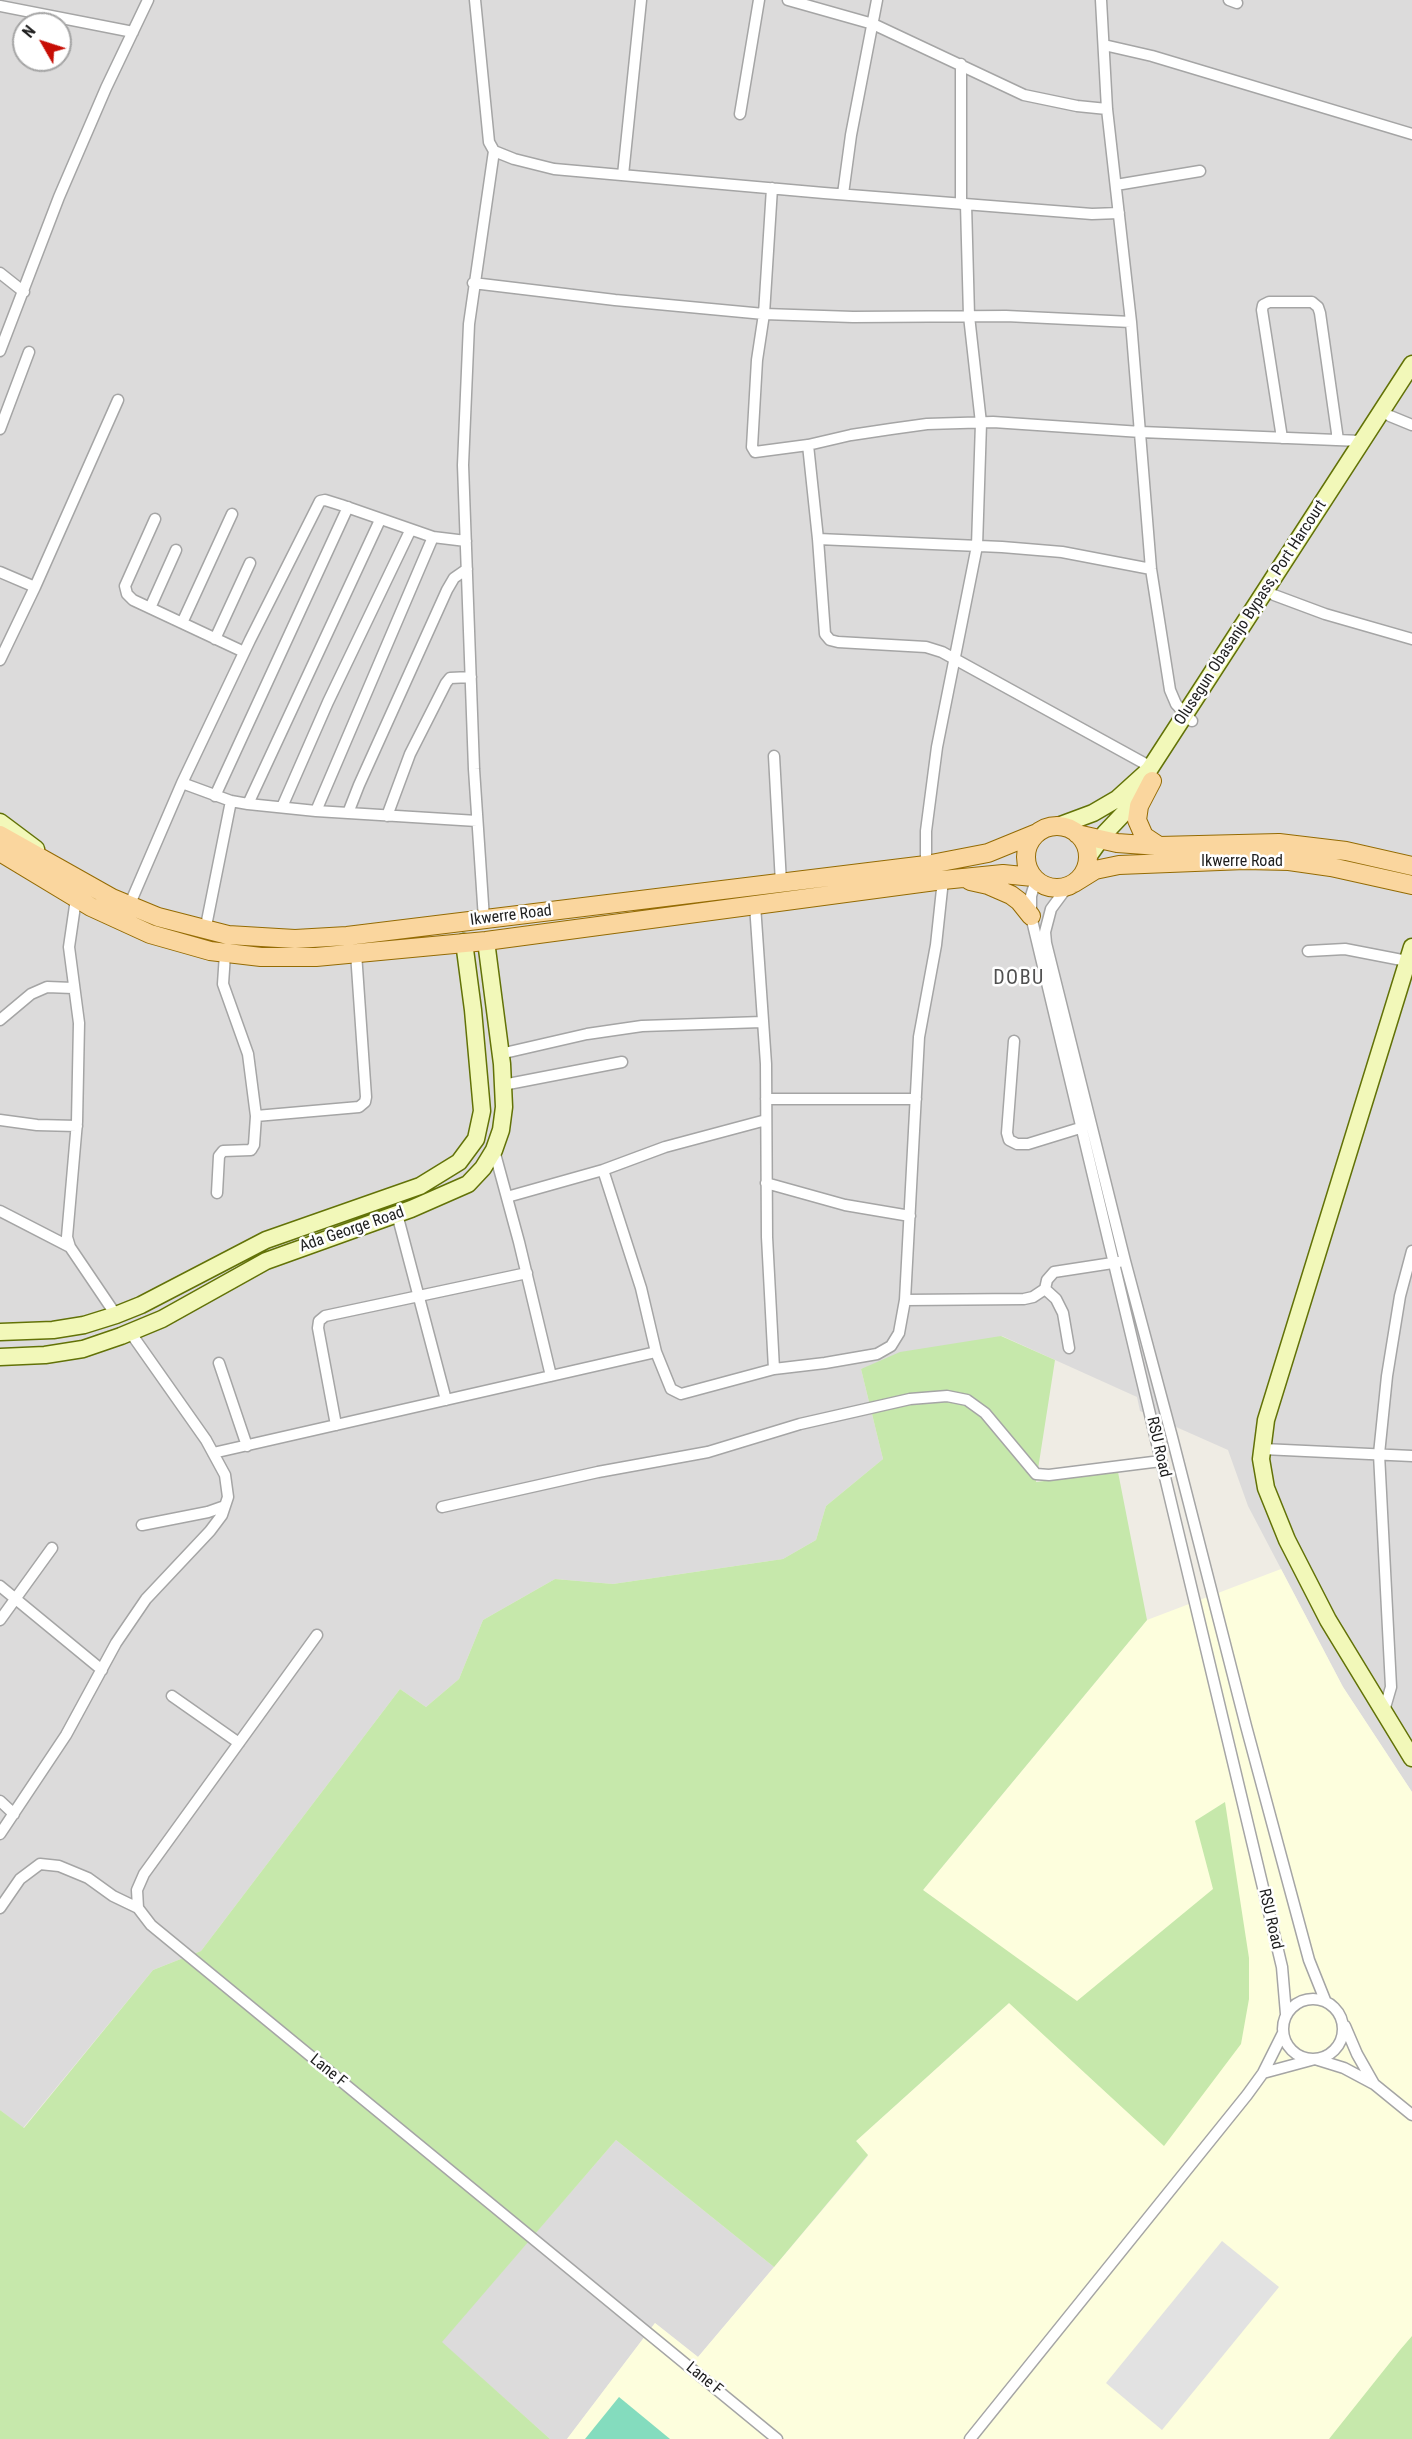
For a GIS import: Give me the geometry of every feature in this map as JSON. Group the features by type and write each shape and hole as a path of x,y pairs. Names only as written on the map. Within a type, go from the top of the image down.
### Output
{"main road":[{"path":"1152,774 1139,806 1137,820 1144,836 1159,846"},
{"path":"1058,826 1068,828 1077,834 1085,844 1088,857 1081,876 1071,884 1049,887 1034,878 1026,859 1027,849 1038,833 1058,826"},
{"name":"Ikwerre Road","path":"0,836 129,906 205,931 250,938 295,939 347,936 926,865 988,853 1038,833"},
{"name":"Ikwerre Road","path":"1077,834 1100,840 1159,846 1279,843 1347,851 1412,866"},
{"name":"Ikwerre Road","path":"0,852 76,898 150,934 225,954 289,958 486,941 948,879 1003,874 1034,878"},
{"name":"Ikwerre Road","path":"1071,884 1095,870 1119,865 1245,860 1289,861 1331,867 1412,885"},
{"path":"948,879 988,885 1011,895 1019,901 1030,916"}],"street":[{"path":"0,351 59,197 148,0"},
{"path":"475,0 485,114 489,142 494,151 473,282 462,465 477,820 484,919"},
{"path":"623,175 641,0"},
{"path":"740,114 759,0"},
{"path":"788,0 873,24 1024,95 1077,106 1107,109"},
{"path":"843,194 877,0"},
{"path":"1101,0 1107,109 1131,322 1151,569 1170,690 1176,704 1189,718"},
{"path":"0,6 133,32"},
{"path":"1104,45 1152,56 1412,134"},
{"path":"926,865 926,831 938,747 977,546 981,423 969,316 961,64"},
{"path":"494,151 514,159 554,169 1092,214 1119,213"},
{"path":"1116,185 1200,171"},
{"path":"772,188 764,314 757,360 752,447 755,452 808,446 851,435 900,428 981,423 1361,441"},
{"path":"0,273 24,292"},
{"path":"473,282 615,300 764,314 969,316 1131,322"},
{"path":"1282,438 1263,305 1269,302 1312,302 1318,307 1320,313 1338,440"},
{"path":"0,429 29,352"},
{"name":"Olusegun Obasanjo Bypass, Port Harcourt","path":"1189,718 1361,441 1412,364"},
{"name":"Olusegun Obasanjo Bypass, Port Harcourt","path":"1088,857 1152,774 1274,595 1412,382"},
{"path":"0,660 118,400"},
{"path":"1390,416 1412,425"},
{"path":"808,446 825,634 830,640 926,647 955,659 1152,774"},
{"path":"129,906 182,783 244,652 320,501 325,500 348,507 410,531 466,542"},
{"path":"215,796 348,507"},
{"path":"182,623 232,514"},
{"path":"155,519 125,586 127,594 133,600 244,652"},
{"path":"248,804 380,520"},
{"path":"282,807 328,702 410,531"},
{"path":"316,811 433,537"},
{"path":"818,539 1062,552 1151,569"},
{"path":"150,608 176,550"},
{"path":"215,639 250,563"},
{"path":"348,813 447,590 454,578 467,569"},
{"path":"0,572 35,587"},
{"path":"1274,595 1325,614 1412,639"},
{"path":"387,816 410,754 446,683 450,678 471,677"},
{"path":"774,756 781,883"},
{"name":"Olusegun Obasanjo Bypass, Port Harcourt","path":"1058,826 1093,813 1117,800 1152,774"},
{"path":"182,783 215,796 248,804 387,816 477,820"},
{"path":"205,931 231,801"},
{"path":"0,822 60,870"},
{"path":"0,859 26,868"},
{"name":"RSU Road","path":"1034,878 1030,916 1080,1128 1172,1437 1252,1749 1310,1960 1325,2000"},
{"path":"603,1170 641,1288 656,1352 671,1389 681,1394 774,1369 877,1354 891,1346 899,1333 905,1300 919,1037 948,879"},
{"name":"RSU Road","path":"1071,884 1051,909 1045,932 1046,944 1119,1262 1161,1461 1282,1967 1286,2014"},
{"path":"76,898 69,947 79,1023 77,1126 67,1237 70,1247 116,1315"},
{"path":"755,905 766,1099 766,1237 774,1369"},
{"name":"Ada George Road","path":"0,1357 45,1356 83,1349 130,1332 162,1319 266,1261 398,1214 468,1184 483,1168 494,1150 501,1130 504,1107 486,941"},
{"name":"Ada George Road","path":"0,1332 53,1330 84,1325 116,1315 141,1305 266,1240 420,1186 459,1162 476,1139 482,1111 464,942"},
{"path":"1308,951 1345,949 1410,954 1266,1420 1261,1459 1266,1488 1287,1539 1328,1620 1412,1758"},
{"path":"256,1116 359,1107 365,1102 356,953"},
{"path":"217,1193 219,1156 223,1151 251,1150 254,1145 256,1116 248,1054 223,984 225,954"},
{"path":"0,1020 31,994 47,987 73,988"},
{"path":"500,1054 587,1034 642,1026 762,1022"},
{"path":"1014,1041 1007,1133 1009,1140 1017,1144 1028,1144 1080,1128"},
{"path":"503,1084 622,1062"},
{"path":"766,1099 916,1100"},
{"path":"0,1120 37,1125 77,1126"},
{"path":"507,1197 603,1170 665,1147 766,1120"},
{"path":"494,1150 551,1376"},
{"path":"766,1183 845,1205 910,1216"},
{"path":"0,1211 70,1247"},
{"path":"398,1214 446,1400"},
{"path":"1384,1711 1391,1687 1379,1454 1387,1376 1400,1296 1412,1251"},
{"path":"905,1300 1024,1299 1033,1297 1045,1289 1047,1280 1054,1272 1119,1262"},
{"path":"336,1425 319,1321 325,1316 526,1273"},
{"path":"1045,1289 1056,1299 1063,1312 1069,1348"},
{"path":"0,1834 66,1735 102,1670 146,1599 210,1531 222,1515 228,1497 225,1475 213,1454 130,1332"},
{"path":"213,1454 656,1352"},
{"path":"219,1363 247,1446"},
{"path":"442,1507 598,1472 708,1452 800,1424 910,1399 947,1396 967,1400 985,1413 1036,1474 1049,1475 1161,1461"},
{"path":"1263,1449 1412,1456"},
{"path":"142,1525 208,1512 225,1506"},
{"path":"0,1620 52,1548"},
{"path":"0,1586 102,1670"},
{"path":"0,1908 20,1879 39,1864 59,1866 88,1878 113,1896 138,1908 137,1890 144,1874 317,1635"},
{"path":"172,1696 238,1743"},
{"path":"0,1801 14,1814"},
{"name":"Lane F","path":"138,1908 151,1925 777,2439"},
{"path":"970,2439 1263,2073 1283,2032 1286,2014 1299,2002 1307,1998 1325,2000 1336,2008 1374,2084"},
{"path":"1263,2073 1324,2057 1338,2046 1344,2029 1343,2020"},
{"path":"1283,2032 1285,2041 1297,2055 1344,2068 1374,2084 1412,2115"}],"shaded area":[{"path":"0,0 1412,0 1412,1792 1343,1687 1248,1506 1228,1450 1140,1411 1137,1397 1002,1336 861,1369 883,1459 826,1506 816,1540 783,1559 613,1584 555,1579 483,1620 459,1679 426,1707 400,1689 201,1951 153,1970 23,2128 0,2110"},
{"path":"1281,1569 1343,1687 1412,1792 1412,2439 567,2439 655,2323 698,2357 868,2156 856,2141 1039,1976 923,1890 1147,1620"},
{"path":"616,2140 774,2267 698,2357 655,2323 567,2439 550,2439 441,2342"},
{"path":"1222,2241 1279,2287 1162,2430 1106,2383"}],"green space":[{"path":"1001,1336 1055,1360 1036,1482 1118,1472 1147,1620 923,1890 1077,2001 1213,1889 1195,1821 1225,1802 1249,1958 1249,1999 1241,2044 1164,2146 1009,2003 856,2141 868,2155 774,2267 616,2140 442,2342 550,2439 0,2439 0,2110 24,2128 153,1970 201,1951 400,1689 426,1707 459,1679 483,1620 555,1579 613,1584 783,1559 816,1540 826,1506 883,1459 861,1369 900,1352"},
{"path":"1412,2336 1412,2439 1329,2439 1400,2350"},
{"path":"619,2397 670,2439 585,2439"}],"district":[{"name":"DOBU","path":"1019,979"}]}
